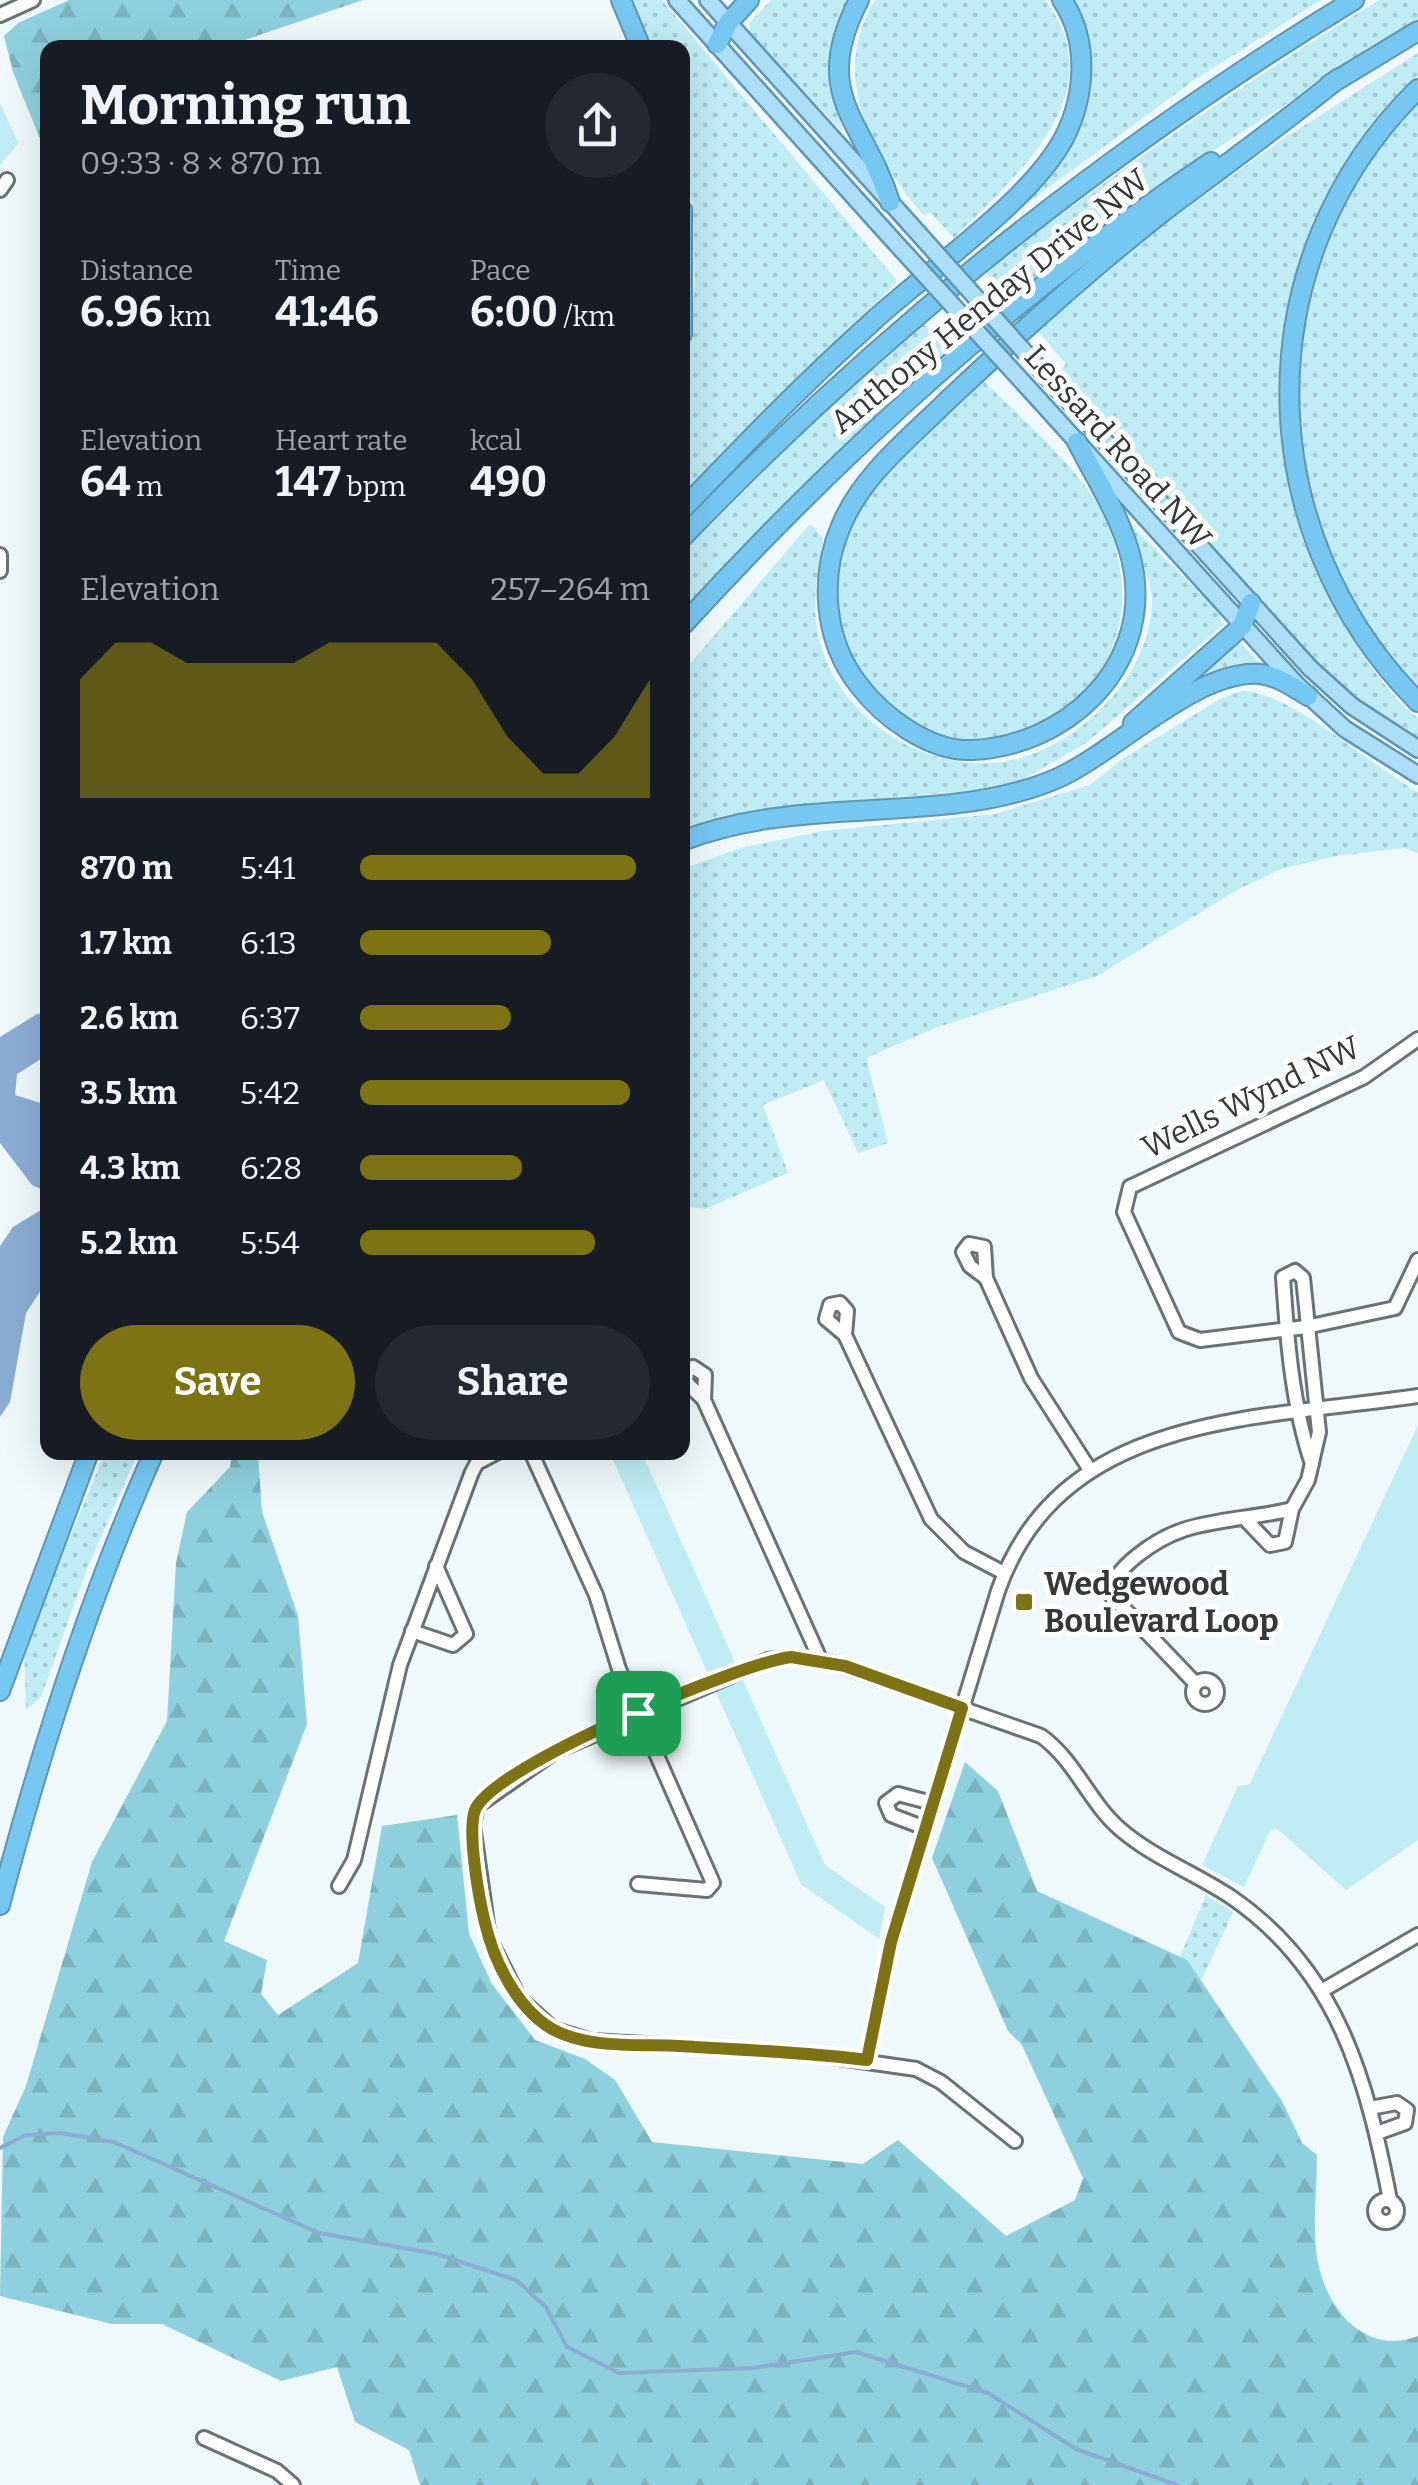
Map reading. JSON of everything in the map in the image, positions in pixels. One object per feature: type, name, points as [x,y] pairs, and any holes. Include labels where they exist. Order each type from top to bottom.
[{"type":"highway","points":[[621,0],[638,40]]},
{"type":"highway","points":[[718,44],[728,22],[749,0]]},
{"type":"highway","points":[[859,0],[843,36],[840,91],[847,116],[882,176],[890,202]]},
{"type":"highway","points":[[690,502],[814,376],[1008,202],[1064,139],[1077,106],[1082,69],[1074,19],[1062,0]]},
{"type":"highway","name":"Anthony Henday Drive NW","points":[[690,530],[806,414],[985,257],[1200,98],[1354,0]]},
{"type":"highway","name":"Anthony Henday Drive NW","points":[[690,618],[848,455],[1023,303],[1168,192],[1339,78],[1418,31]]},
{"type":"highway","points":[[1077,442],[1117,519],[1134,571],[1134,619],[1117,665],[1084,708],[1040,736],[1015,745],[967,751],[923,738],[874,704],[840,657],[828,607],[828,581],[840,526],[856,498],[928,420],[1068,291],[1138,231],[1339,78]]},
{"type":"highway","points":[[1418,89],[1384,126],[1336,200],[1302,292],[1288,384],[1296,483],[1315,547],[1358,631],[1418,702]]},
{"type":"highway","points":[[1099,752],[1242,626],[1251,602]]},
{"type":"highway","points":[[690,839],[796,813],[992,797],[1058,778],[1226,677],[1270,676],[1308,696]]},
{"type":"highway","points":[[0,1691],[86,1460]]},
{"type":"highway","points":[[0,1906],[89,1615],[151,1460]]},
{"type":"main road","name":"Lessard Road NW","points":[[677,0],[1308,696],[1345,730],[1418,775]]},
{"type":"main road","name":"Lessard Road NW","points":[[708,0],[1251,602],[1340,696],[1418,750]]},
{"type":"street","points":[[0,15],[34,0]]},
{"type":"street","points":[[0,555],[0,571]]},
{"type":"street","name":"Wells Wynd NW","points":[[1418,1040],[1364,1078],[1130,1186],[1124,1212],[1179,1332],[1200,1340],[1306,1327],[1395,1308],[1418,1260]]},
{"type":"street","points":[[1247,1521],[1276,1547],[1287,1537],[1292,1509],[1312,1464],[1319,1432],[1303,1278],[1296,1271],[1283,1277],[1286,1328],[1299,1414],[1312,1464]]},
{"type":"street","points":[[986,1278],[1031,1378],[1090,1470]]},
{"type":"street","points":[[844,1335],[931,1519],[964,1552],[1004,1573]]},
{"type":"street","points":[[867,2060],[891,1942],[1004,1573],[1020,1540],[1052,1501],[1090,1470],[1128,1448],[1176,1430],[1418,1396]]},
{"type":"street","points":[[704,1400],[820,1660]]},
{"type":"street","points":[[339,1886],[354,1860],[412,1632],[474,1466],[484,1460]]},
{"type":"street","points":[[535,1460],[596,1595],[615,1660],[713,1884],[707,1890],[638,1884]]},
{"type":"street","points":[[1196,1684],[1110,1596],[1110,1586],[1148,1550],[1184,1529],[1247,1521],[1292,1509]]},
{"type":"street","points":[[412,1632],[453,1645],[466,1634],[436,1566]]},
{"type":"street","points":[[1016,2141],[934,2077],[867,2060],[592,2042],[552,2029],[519,1998],[489,1938],[473,1825],[477,1806],[544,1758],[638,1713],[758,1662],[791,1657],[820,1660],[1041,1736],[1061,1750],[1119,1828],[1233,1899],[1297,1956],[1323,1990],[1356,2060],[1377,2133],[1390,2200]]},
{"type":"street","points":[[925,1828],[891,1816],[886,1803],[898,1794],[932,1803]]},
{"type":"street","points":[[1323,1990],[1418,1934]]},
{"type":"street","points":[[1370,2108],[1397,2103],[1407,2110],[1405,2123],[1377,2133]]},
{"type":"street","points":[[204,2438],[277,2472],[293,2485]]},
{"type":"shaded area","points":[[630,0],[662,0],[897,281],[690,495],[690,327],[695,285],[690,195],[690,40],[646,40]]},
{"type":"shaded area","points":[[771,0],[851,0],[831,60],[842,131],[750,35],[749,23]]},
{"type":"shaded area","points":[[875,0],[1045,0],[1064,35],[1069,68],[1064,100],[1049,131],[1029,160],[954,238],[930,212],[924,216],[905,192],[873,141],[862,114],[856,58],[861,29]]},
{"type":"shaded area","points":[[1072,0],[1321,0],[1197,78],[1029,202],[1026,197],[1075,127],[1090,83],[1084,31]]},
{"type":"shaded area","points":[[1379,0],[1418,0],[1418,20],[1153,189],[1011,300],[985,272],[1179,131]]},
{"type":"shaded area","points":[[1418,53],[1418,75],[1367,134],[1327,200],[1299,270],[1283,344],[1280,420],[1290,495],[1314,567],[1365,658],[1390,691],[1418,718],[1418,742],[1358,701],[1327,674],[1157,487],[1062,369],[1066,364],[1038,331],[1163,225],[1286,137]]},
{"type":"shaded area","points":[[0,103],[18,143],[0,165]]},
{"type":"shaded area","points":[[1418,103],[1418,690],[1367,624],[1327,552],[1309,499],[1300,447],[1298,394],[1302,340],[1331,236],[1354,187],[1383,142]]},
{"type":"shaded area","points":[[923,323],[949,352],[829,460],[690,603],[690,545],[857,379]]},
{"type":"shaded area","points":[[979,376],[1066,463],[1096,501],[1105,518],[1122,591],[1110,652],[1077,698],[1030,728],[976,739],[921,729],[875,694],[842,634],[833,577],[840,545],[867,497],[902,454]]},
{"type":"shaded area","points":[[810,524],[823,538],[815,594],[817,629],[825,659],[840,686],[860,711],[884,731],[941,758],[1003,762],[1031,755],[1083,726],[1105,705],[1139,656],[1149,628],[1151,591],[1128,528],[1131,525],[1219,612],[1223,625],[1086,743],[1022,780],[972,791],[825,803],[690,831],[690,664]]},
{"type":"shaded area","points":[[1236,639],[1262,665],[1228,666],[1199,679]]},
{"type":"shaded area","points":[[1241,691],[1283,703],[1418,792],[1418,853],[1404,848],[1336,856],[1281,869],[1237,890],[1097,976],[935,1028],[866,1058],[888,1143],[858,1153],[824,1080],[763,1105],[788,1173],[705,1209],[690,1207],[690,866],[740,848],[823,831],[995,814],[1090,785],[1124,758],[1220,699]]},
{"type":"shaded area","points":[[40,1014],[40,1060],[17,1074],[15,1095],[40,1103],[40,1189],[32,1185],[0,1143],[0,1037]]},
{"type":"shaded area","points":[[40,1211],[40,1292],[26,1313],[10,1402],[0,1417],[0,1246],[13,1227]]},
{"type":"shaded area","points":[[1418,1425],[1418,1840],[1346,1890],[1276,1828],[1270,1831],[1244,1887],[1202,1865],[1238,1786],[1250,1784]]},
{"type":"shaded area","points":[[102,1460],[135,1460],[86,1571],[41,1697],[26,1710],[24,1648]]},
{"type":"shaded area","points":[[613,1460],[645,1460],[825,1865],[885,1907],[879,1939],[801,1884]]},
{"type":"shaded area","points":[[1206,1895],[1233,1912],[1201,1981],[1180,1957]]},
{"type":"green space","points":[[69,0],[363,0],[245,40],[40,40],[40,139],[13,72],[4,36],[18,23]]},
{"type":"green space","points":[[231,1460],[258,1460],[262,1512],[298,1616],[307,1724],[224,1941],[267,1960],[261,1994],[278,2015],[358,1963],[382,1826],[457,1815],[469,1934],[492,1984],[535,2040],[585,2059],[615,2080],[652,2142],[863,2164],[898,2140],[1006,2236],[1075,2200],[1083,2178],[1022,2045],[1008,2031],[932,1858],[965,1762],[998,1791],[1037,1891],[1187,1960],[1282,2101],[1302,2143],[1317,2155],[1316,2250],[1319,2270],[1335,2306],[1362,2332],[1379,2339],[1397,2341],[1418,2336],[1418,2485],[420,2485],[409,2450],[355,2422],[337,2367],[281,2381],[162,2324],[112,2324],[0,2296],[3,2137],[26,2086],[92,1862],[167,1721],[176,1563],[187,1512],[230,1467]]},
{"type":"waterway","points":[[0,2148],[26,2135],[61,2133],[114,2142],[319,2233],[437,2254],[516,2280],[546,2307],[567,2347],[619,2373],[753,2368],[856,2352],[988,2393],[1076,2449],[1177,2485]]},
{"type":"place","name":"Wedgewood Boulevard Loop","points":[[1024,1602]]},
{"type":"route","points":[[791,1657],[845,1666],[962,1708],[891,1942],[867,2060],[582,2040],[543,2022],[519,1998],[485,1924],[473,1825],[477,1806],[491,1792],[544,1758],[638,1713],[749,1664],[791,1657]]}]
